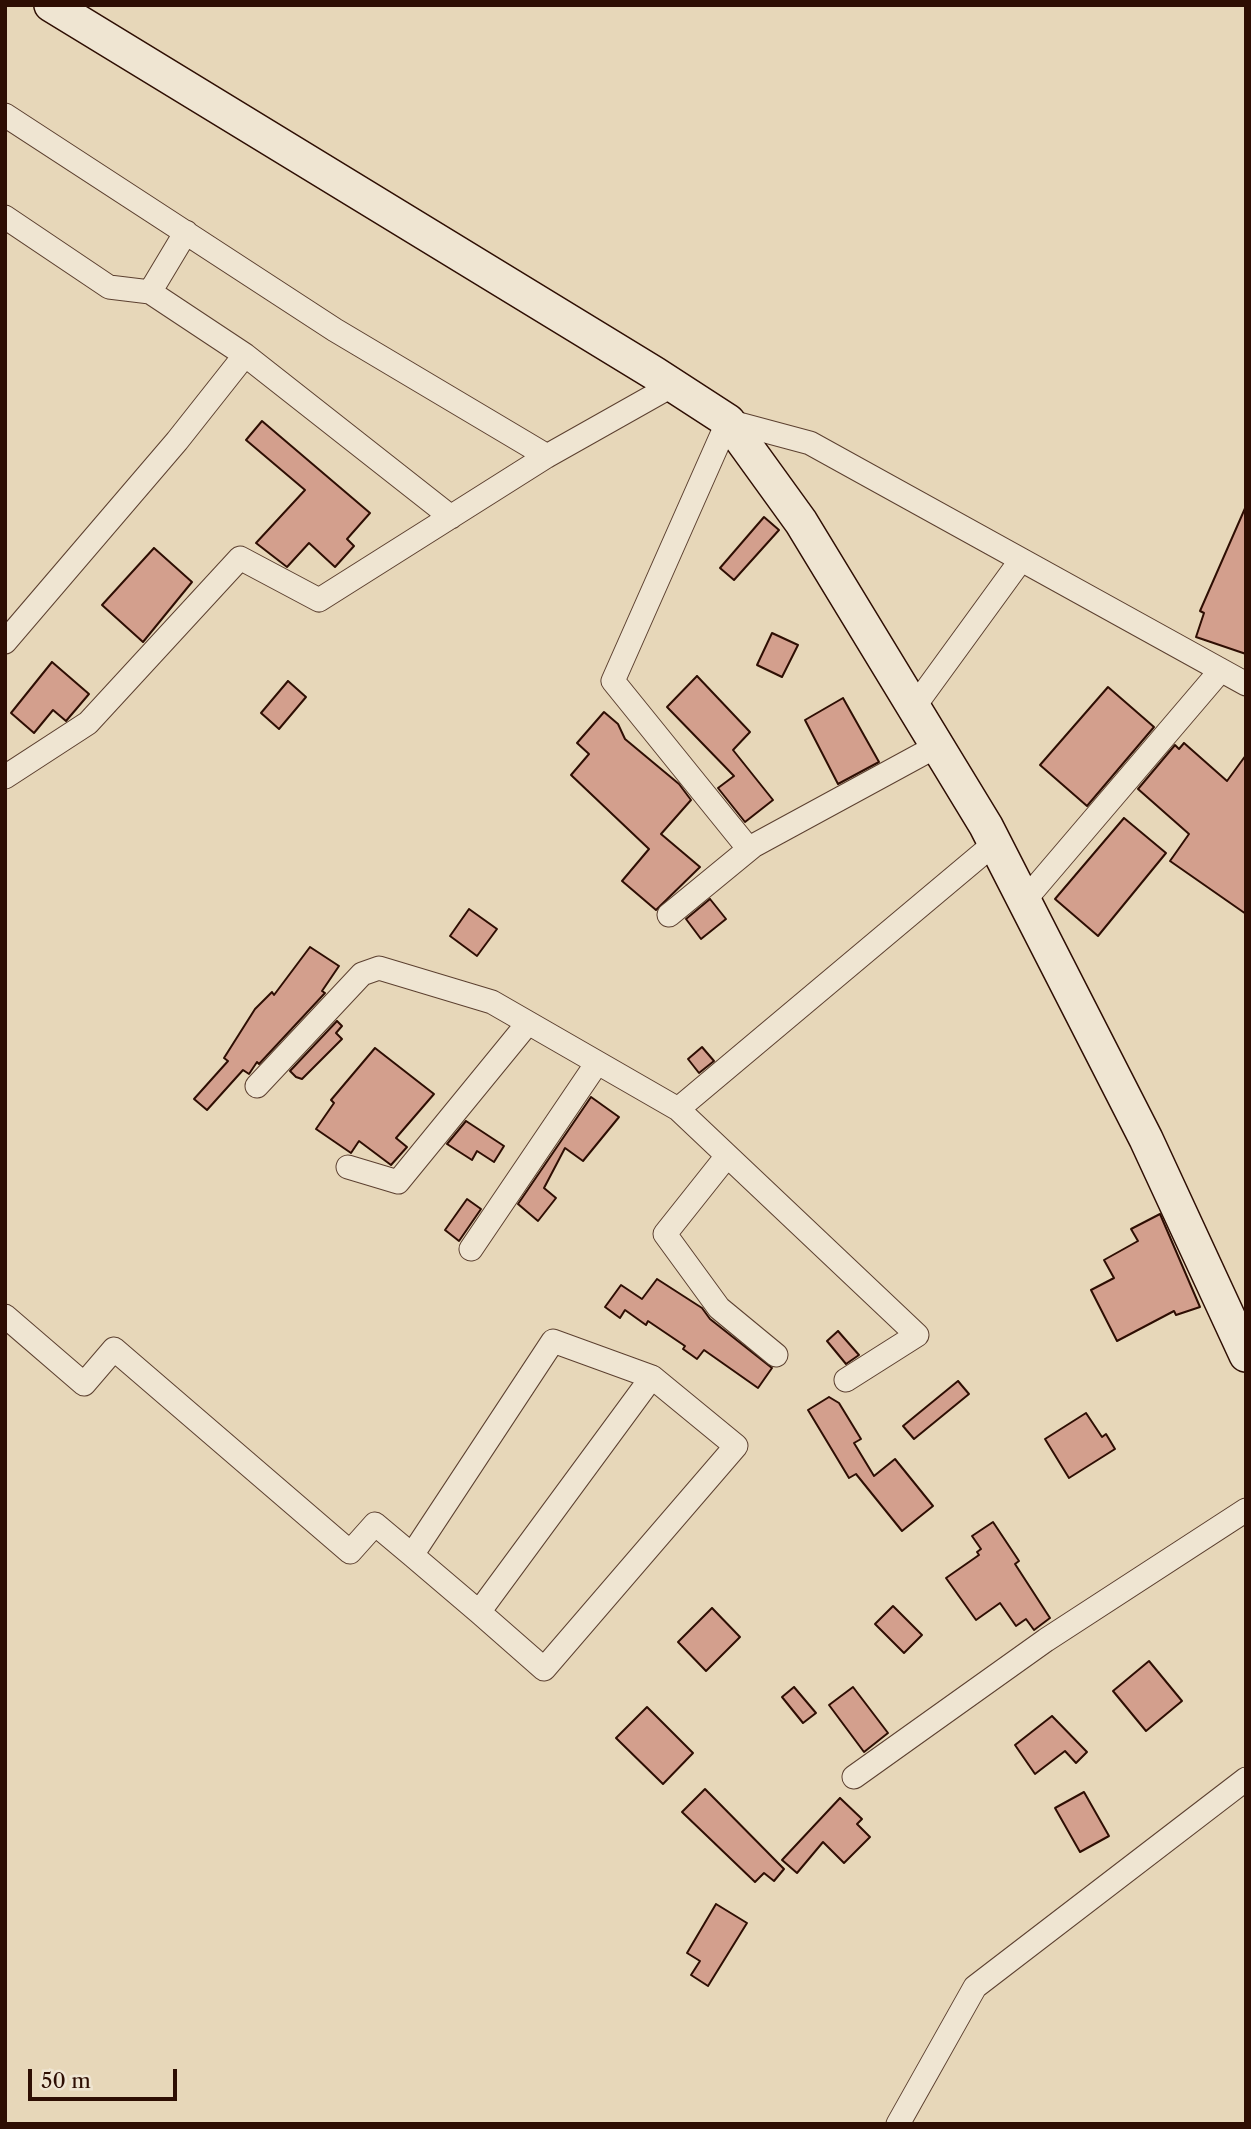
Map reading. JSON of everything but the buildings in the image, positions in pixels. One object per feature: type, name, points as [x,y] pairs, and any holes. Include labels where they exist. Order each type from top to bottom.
[{"type":"street","points":[[51,5],[728,421],[810,443],[1246,684]]},
{"type":"street","points":[[5,115],[335,330],[547,456]]},
{"type":"street","points":[[5,217],[109,287],[150,292],[245,355],[451,517]]},
{"type":"street","points":[[150,292],[186,232]]},
{"type":"street","points":[[5,642],[177,441],[245,355]]},
{"type":"street","points":[[5,777],[88,723],[240,558],[319,600],[547,456],[673,385]]},
{"type":"street","points":[[728,421],[801,522],[995,843],[1146,1139],[1246,1355]]},
{"type":"street","points":[[728,421],[613,681],[744,843]]},
{"type":"street","points":[[914,707],[1021,560]]},
{"type":"street","points":[[1024,901],[1221,670]]},
{"type":"street","points":[[669,915],[753,846],[937,746]]},
{"type":"street","points":[[678,1110],[995,843]]},
{"type":"street","points":[[257,1086],[362,974],[379,968],[492,1002],[678,1110],[917,1335],[846,1380]]},
{"type":"street","points":[[348,1167],[398,1182],[528,1023]]},
{"type":"street","points":[[471,1249],[597,1063]]},
{"type":"street","points":[[727,1156],[665,1234],[719,1308],[776,1354]]},
{"type":"street","points":[[5,1316],[84,1384],[114,1349],[351,1552],[375,1524],[544,1669],[736,1446],[652,1377],[552,1341],[412,1555]]},
{"type":"street","points":[[478,1612],[652,1377]]},
{"type":"street","points":[[854,1777],[1046,1640],[1246,1510]]},
{"type":"street","points":[[898,2124],[975,1987],[1246,1779]]}]
